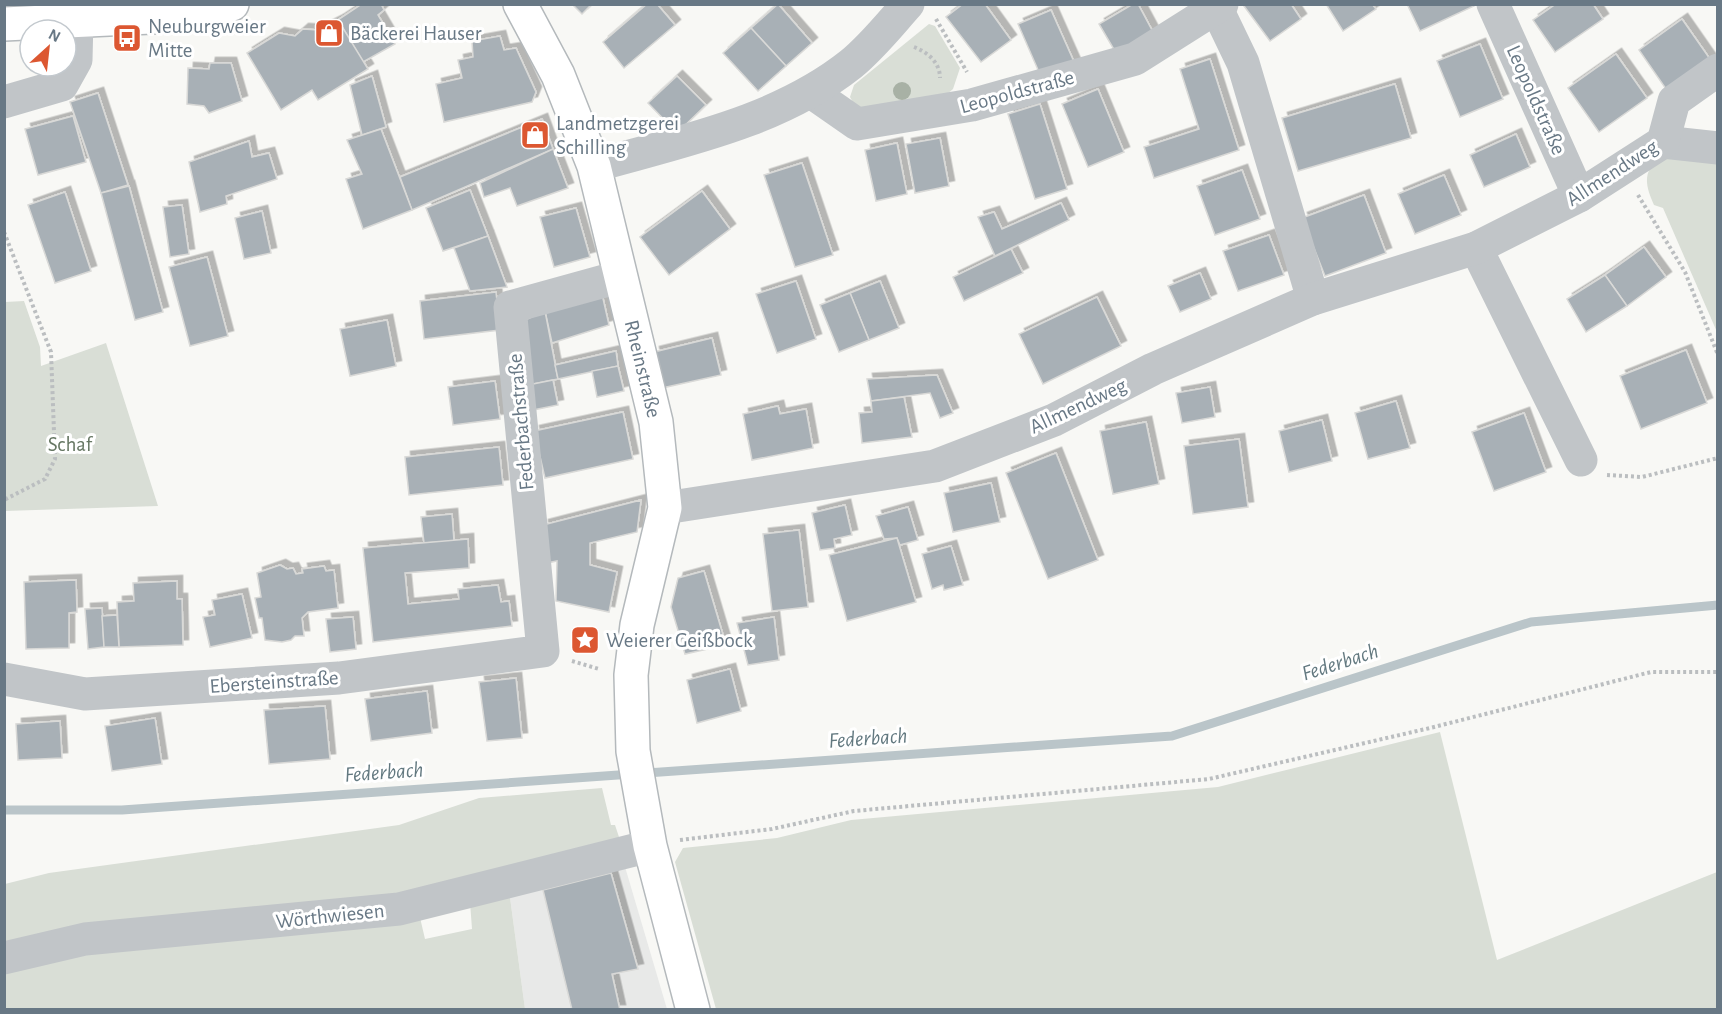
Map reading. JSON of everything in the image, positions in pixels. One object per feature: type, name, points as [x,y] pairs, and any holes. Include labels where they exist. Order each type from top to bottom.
[{"type":"main road","points":[[78,19],[172,16],[232,4]]},
{"type":"main road","name":"Rheinstraße","points":[[520,4],[558,75],[594,166],[656,422],[665,508],[636,635],[631,675],[633,751],[650,846],[693,1010]]},
{"type":"street","name":"Leopoldstraße","points":[[1493,4],[1579,196]]},
{"type":"street","name":"Leopoldstraße","points":[[811,92],[857,124],[959,108],[1135,59],[1219,7],[1243,63],[1314,299]]},
{"type":"street","points":[[594,166],[722,130],[811,92],[853,63],[880,34],[919,8]]},
{"type":"street","name":"Allmendweg","points":[[665,508],[934,466],[1054,420],[1153,369],[1314,299],[1476,249],[1579,196],[1663,142],[1674,101],[1718,70]]},
{"type":"street","points":[[4,102],[62,85],[66,78]]},
{"type":"street","points":[[1663,142],[1718,148]]},
{"type":"street","points":[[1476,249],[1581,460]]},
{"type":"street","name":"Federbachstraße","points":[[543,651],[510,307],[620,277]]},
{"type":"street","name":"Ebersteinstraße","points":[[4,679],[85,694],[339,678],[543,651]]},
{"type":"street","name":"Wörthwiesen","points":[[4,958],[85,939],[399,909],[650,846]]},
{"type":"path","points":[[880,34],[901,45],[921,50],[930,56],[940,73],[938,87],[959,108],[970,80],[963,61],[919,8]]},
{"type":"path","points":[[1647,208],[1685,272],[1718,355]]},
{"type":"path","points":[[4,232],[51,352],[55,459],[45,479],[4,500]]},
{"type":"path","points":[[1581,460],[1607,475],[1642,477],[1718,458]]},
{"type":"path","points":[[650,846],[772,829],[854,811],[1209,779],[1430,728],[1651,672],[1718,672]]},
{"type":"shaded area","points":[[623,860],[667,1009],[525,1009],[509,890]]},
{"type":"green space","points":[[929,24],[935,26],[960,68],[953,89],[946,95],[880,114],[855,106],[850,97],[854,85]]},
{"type":"green space","points":[[1661,157],[1717,159],[1717,332],[1663,208],[1654,205],[1647,185],[1648,173]]},
{"type":"green space","name":"Schaf","points":[[24,301],[40,347],[41,366],[106,343],[158,506],[5,511],[5,302]]},
{"type":"green space","points":[[1440,732],[1497,960],[1717,872],[1717,1009],[716,1009],[675,862],[683,848],[777,838],[851,820],[1218,787]]},
{"type":"green space","points":[[602,788],[611,825],[615,825],[620,840],[415,896],[425,939],[472,929],[470,902],[509,890],[525,1009],[5,1010],[5,884],[49,873],[399,825],[479,798]]},
{"type":"building","points":[[362,4],[381,4],[384,10],[378,15],[395,44],[363,62],[338,20]]},
{"type":"building","points":[[572,4],[592,4],[582,14]]},
{"type":"building","points":[[647,4],[657,4],[675,25],[624,68],[603,42]]},
{"type":"building","points":[[778,4],[812,43],[786,66],[751,28]]},
{"type":"building","points":[[963,4],[985,4],[1011,40],[981,62],[946,17]]},
{"type":"building","points":[[1133,4],[1138,4],[1153,32],[1116,53],[1099,24]]},
{"type":"building","points":[[1246,4],[1291,4],[1301,19],[1270,41],[1244,6]]},
{"type":"building","points":[[1326,4],[1372,4],[1376,9],[1343,31]]},
{"type":"building","points":[[1407,4],[1473,4],[1474,6],[1420,31]]},
{"type":"building","points":[[1556,4],[1593,4],[1603,19],[1555,52],[1533,20]]},
{"type":"building","points":[[1051,10],[1075,64],[1042,79],[1018,24]]},
{"type":"building","points":[[1682,19],[1710,59],[1666,89],[1639,50]]},
{"type":"building","points":[[338,20],[368,69],[318,100],[312,90],[281,110],[247,53],[279,33],[295,36],[303,29],[318,30]]},
{"type":"building","points":[[751,28],[786,66],[758,91],[723,53]]},
{"type":"building","points":[[500,36],[504,50],[516,48],[536,92],[532,102],[444,122],[436,84],[462,78],[458,60],[473,57],[472,41]]},
{"type":"building","points":[[1480,44],[1503,99],[1460,117],[1437,61]]},
{"type":"building","points":[[1616,54],[1647,98],[1599,132],[1568,88]]},
{"type":"building","points":[[1210,59],[1239,150],[1154,178],[1144,147],[1199,129],[1180,69]]},
{"type":"building","points":[[210,63],[231,63],[242,101],[209,113],[204,106],[187,104],[188,68],[209,69]]},
{"type":"building","points":[[372,76],[386,127],[362,135],[350,85]]},
{"type":"building","points":[[677,76],[706,105],[677,133],[648,103]]},
{"type":"building","points":[[1395,84],[1411,138],[1298,171],[1282,118]]},
{"type":"building","points":[[1098,89],[1124,152],[1088,167],[1062,104]]},
{"type":"building","points":[[98,93],[128,185],[101,193],[70,102]]},
{"type":"building","points":[[1040,104],[1067,189],[1035,199],[1008,114]]},
{"type":"building","points":[[73,116],[86,162],[38,175],[25,129]]},
{"type":"building","points":[[542,119],[553,149],[412,210],[400,177]]},
{"type":"building","points":[[381,129],[412,210],[363,229],[346,179],[362,174],[347,140]]},
{"type":"building","points":[[1516,134],[1530,167],[1484,187],[1470,155]]},
{"type":"building","points":[[940,138],[949,186],[915,193],[906,144]]},
{"type":"building","points":[[249,141],[252,157],[269,153],[277,179],[226,196],[227,204],[200,212],[189,162]]},
{"type":"building","points":[[897,143],[907,194],[876,201],[865,150]]},
{"type":"building","points":[[553,149],[568,188],[517,206],[510,188],[484,197],[480,183]]},
{"type":"building","points":[[802,163],[833,255],[795,267],[764,175]]},
{"type":"building","points":[[1242,170],[1260,219],[1215,235],[1197,186]]},
{"type":"building","points":[[1444,175],[1461,215],[1415,234],[1398,194]]},
{"type":"building","points":[[129,186],[163,312],[135,320],[101,193]]},
{"type":"building","points":[[470,190],[488,236],[443,251],[426,208]]},
{"type":"building","points":[[702,191],[730,229],[669,275],[640,237]]},
{"type":"building","points":[[65,192],[91,271],[55,283],[28,205]]},
{"type":"building","points":[[1364,195],[1386,253],[1325,276],[1302,218]]},
{"type":"building","points":[[1061,203],[1069,220],[995,256],[978,217],[994,212],[1002,229]]},
{"type":"building","points":[[182,205],[189,254],[170,257],[163,207]]},
{"type":"building","points":[[576,208],[590,257],[554,267],[540,217]]},
{"type":"building","points":[[262,211],[271,253],[244,259],[235,218]]},
{"type":"building","points":[[1269,235],[1284,275],[1238,291],[1223,251]]},
{"type":"building","points":[[488,236],[507,287],[470,291],[454,248]]},
{"type":"building","points":[[1644,247],[1666,277],[1627,306],[1605,275]]},
{"type":"building","points":[[1011,249],[1023,273],[964,301],[953,277]]},
{"type":"building","points":[[207,257],[228,336],[190,346],[169,267]]},
{"type":"building","points":[[1200,273],[1211,299],[1180,312],[1168,286]]},
{"type":"building","points":[[1605,275],[1627,306],[1586,332],[1567,299]]},
{"type":"building","points":[[796,281],[816,339],[777,353],[756,294]]},
{"type":"building","points":[[880,281],[899,328],[869,340],[850,293]]},
{"type":"building","points":[[496,292],[500,330],[424,339],[420,301]]},
{"type":"building","points":[[850,293],[869,340],[839,352],[820,305]]},
{"type":"building","points":[[602,294],[609,325],[552,343],[545,311]]},
{"type":"building","points":[[1097,297],[1121,346],[1043,384],[1019,334]]},
{"type":"building","points":[[545,311],[558,379],[528,385],[525,320]]},
{"type":"building","points":[[387,320],[396,366],[350,376],[340,329]]},
{"type":"building","points":[[712,338],[721,375],[662,388],[654,352]]},
{"type":"building","points":[[1686,350],[1707,403],[1641,429],[1620,376]]},
{"type":"building","points":[[616,351],[618,366],[558,379],[555,365]]},
{"type":"building","points":[[618,366],[624,391],[597,397],[592,371]]},
{"type":"building","points":[[937,375],[953,413],[940,418],[930,393],[871,401],[867,379]]},
{"type":"building","points":[[553,380],[558,405],[533,410],[528,385]]},
{"type":"building","points":[[495,381],[500,419],[453,425],[448,387]]},
{"type":"building","points":[[1210,387],[1215,417],[1182,423],[1176,393]]},
{"type":"building","points":[[904,397],[912,437],[862,443],[859,413],[872,412],[871,401]]},
{"type":"building","points":[[1396,401],[1410,448],[1368,459],[1355,413]]},
{"type":"building","points":[[778,406],[780,414],[806,409],[813,448],[752,460],[743,414]]},
{"type":"building","points":[[623,412],[633,459],[545,478],[534,431]]},
{"type":"building","points":[[1524,413],[1546,472],[1494,491],[1472,432]]},
{"type":"building","points":[[1322,420],[1332,461],[1289,472],[1279,431]]},
{"type":"building","points":[[1146,422],[1159,484],[1113,494],[1100,431]]},
{"type":"building","points":[[1239,439],[1248,507],[1193,514],[1184,446]]},
{"type":"building","points":[[499,447],[503,485],[409,495],[405,457]]},
{"type":"building","points":[[1056,453],[1098,560],[1048,579],[1006,473]]},
{"type":"building","points":[[991,483],[1000,522],[953,532],[944,493]]},
{"type":"building","points":[[641,500],[637,532],[590,543],[590,565],[617,572],[609,612],[556,601],[557,561],[547,563],[543,525]]},
{"type":"building","points":[[845,505],[852,535],[834,539],[835,548],[820,550],[812,513]]},
{"type":"building","points":[[908,507],[918,540],[900,545],[897,538],[884,539],[876,516]]},
{"type":"building","points":[[452,514],[454,541],[424,543],[421,517]]},
{"type":"building","points":[[799,530],[808,607],[772,611],[763,534]]},
{"type":"building","points":[[897,538],[916,602],[847,621],[829,555]]},
{"type":"building","points":[[468,539],[469,568],[405,573],[408,604],[459,599],[458,589],[498,585],[501,602],[509,601],[512,626],[373,642],[363,548]]},
{"type":"building","points":[[951,546],[963,585],[944,590],[943,585],[932,589],[922,554]]},
{"type":"building","points":[[280,565],[287,569],[293,568],[296,574],[303,573],[302,569],[324,566],[326,571],[334,570],[338,608],[308,612],[302,618],[304,636],[295,636],[291,640],[282,642],[265,640],[262,618],[259,618],[255,598],[261,597],[257,573]]},
{"type":"building","points":[[704,571],[726,645],[685,654],[671,607],[678,578]]},
{"type":"building","points":[[76,580],[77,612],[69,613],[69,648],[26,649],[24,582]]},
{"type":"building","points":[[177,581],[177,599],[182,599],[183,645],[119,647],[117,602],[134,601],[133,583]]},
{"type":"building","points":[[242,594],[252,638],[210,647],[203,617],[215,615],[212,600]]},
{"type":"building","points":[[102,608],[104,647],[88,649],[85,609]]},
{"type":"building","points":[[117,615],[119,647],[104,647],[102,616]]},
{"type":"building","points":[[353,617],[356,649],[330,652],[326,619]]},
{"type":"building","points":[[774,617],[779,660],[748,665],[737,623]]},
{"type":"building","points":[[730,669],[741,711],[697,723],[687,680]]},
{"type":"building","points":[[516,678],[522,738],[487,741],[479,682]]},
{"type":"building","points":[[427,691],[432,733],[371,741],[365,699]]},
{"type":"building","points":[[325,706],[330,759],[269,764],[264,710]]},
{"type":"building","points":[[155,718],[162,764],[112,771],[105,726]]},
{"type":"building","points":[[60,721],[62,758],[18,760],[16,724]]},
{"type":"building","points":[[611,873],[638,969],[612,974],[620,1010],[572,1010],[543,890]]},
{"type":"waterway","name":"Federbach","points":[[4,810],[122,810],[1172,736],[1531,622],[1718,605]]},
{"type":"place","name":"Bäckerei Hauser","points":[[329,33]]},
{"type":"place","name":"Neuburgweier Mitte","points":[[127,38]]},
{"type":"place","name":"Landmetzgerei Schilling","points":[[535,135]]},
{"type":"place","name":"Weierer Geißbock","points":[[585,640]]}]
